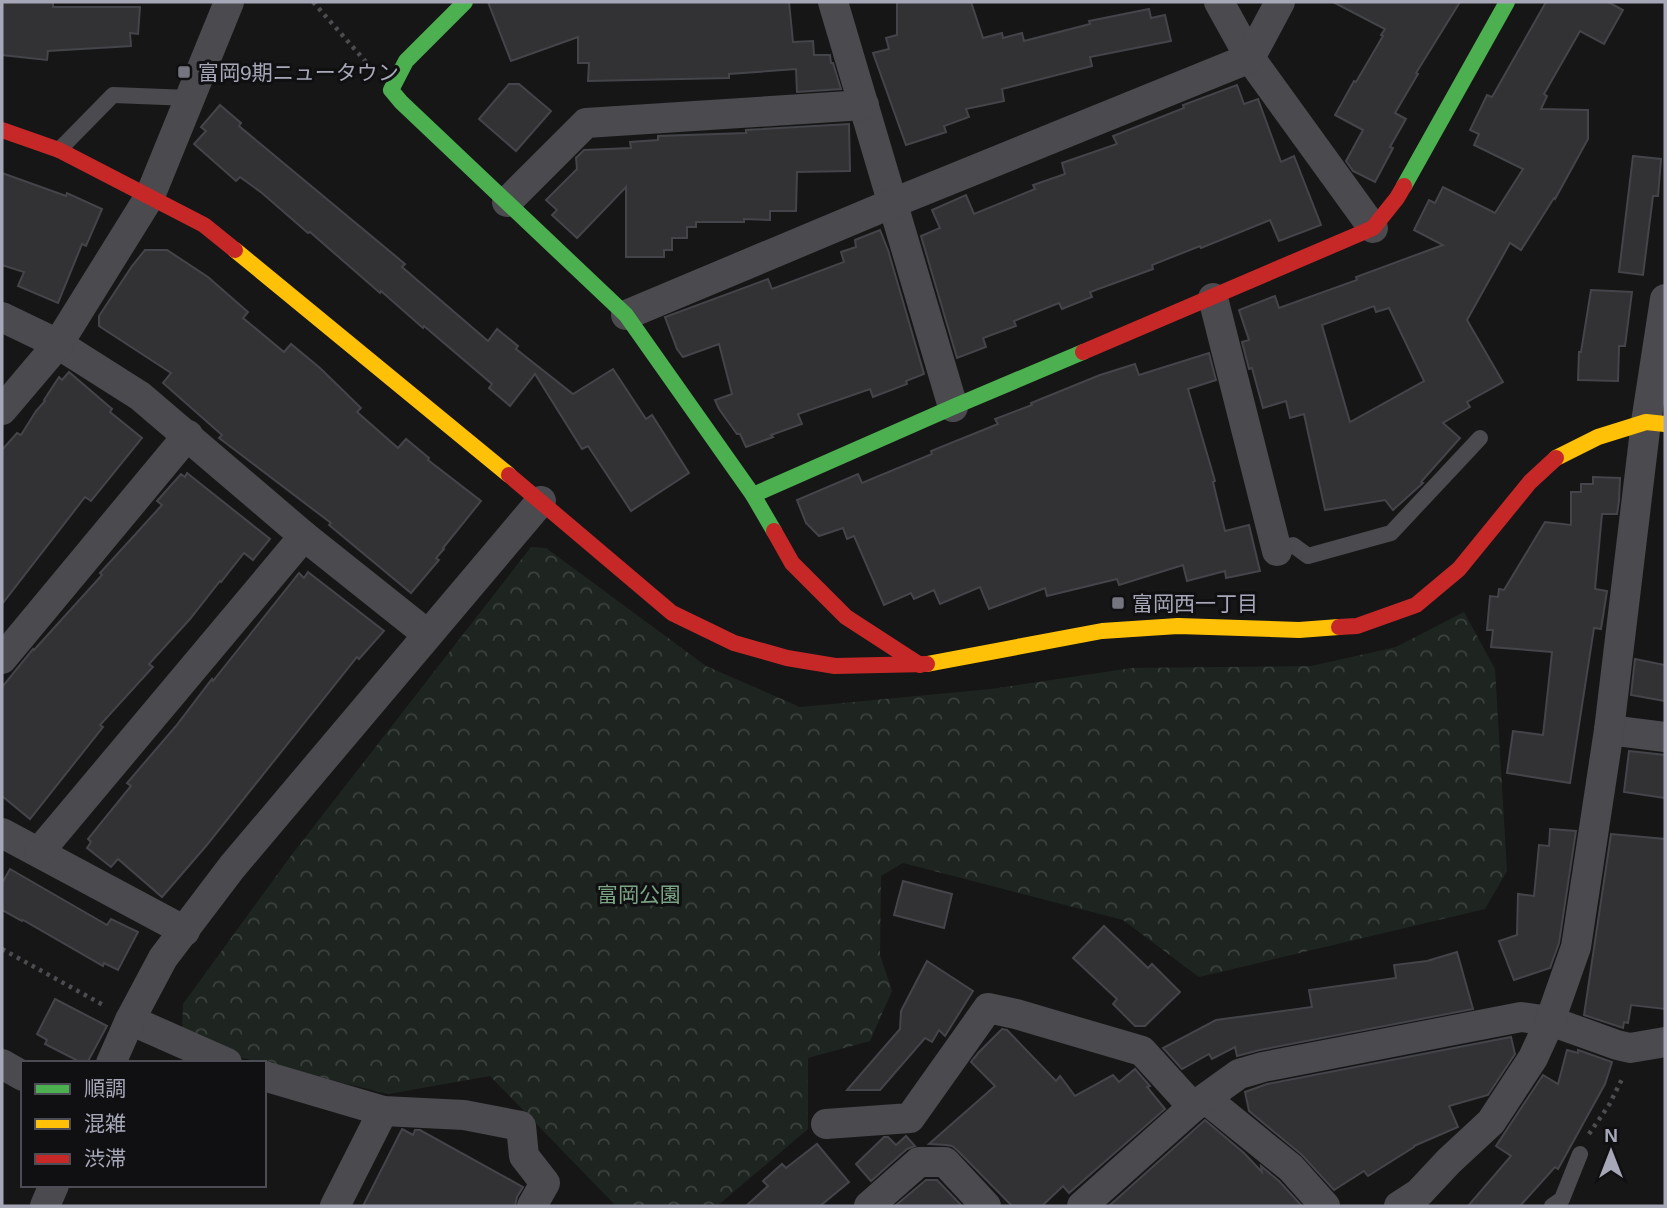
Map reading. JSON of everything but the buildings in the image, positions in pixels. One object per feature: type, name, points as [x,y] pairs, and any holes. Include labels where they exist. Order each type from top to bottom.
[{"type":"street","points":[[2,410],[58,344],[150,196],[229,2]]},
{"type":"street","points":[[465,2],[406,61],[391,90],[626,315],[753,495],[792,562],[846,617],[920,665]]},
{"type":"street","points":[[833,2],[953,407]]},
{"type":"street","points":[[1219,2],[1250,58],[1373,228]]},
{"type":"street","points":[[626,315],[892,203],[1250,58],[1280,2]]},
{"type":"street","points":[[753,495],[1373,228],[1397,198],[1507,2]]},
{"type":"street","points":[[507,202],[586,124],[864,105]]},
{"type":"street","points":[[2,130],[59,150],[204,225],[541,501],[673,613],[734,643],[835,666],[920,665],[1102,631],[1178,626],[1299,630],[1357,626],[1416,605],[1459,569],[1530,482],[1559,456],[1598,438],[1656,423]]},
{"type":"street","points":[[1213,298],[1277,551]]},
{"type":"street","points":[[1399,1206],[1419,1193],[1491,1122],[1533,1058],[1550,1021],[1576,947],[1656,423],[1665,299]]},
{"type":"street","points":[[2,317],[58,344],[140,396],[304,536],[427,634]]},
{"type":"street","points":[[2,659],[188,435]]},
{"type":"street","points":[[112,1061],[163,958],[232,867],[541,501]]},
{"type":"street","points":[[39,852],[304,536]]},
{"type":"street","points":[[1609,730],[1665,737]]},
{"type":"street","points":[[2,833],[186,930]]},
{"type":"street","points":[[826,1124],[909,1118],[988,1007],[1142,1051],[1200,1103],[1292,1168],[1325,1206]]},
{"type":"street","points":[[1082,1206],[1200,1103],[1239,1074],[1263,1067],[1521,1017],[1550,1021],[1617,1045],[1626,1064],[1665,1042]]},
{"type":"street","points":[[130,1020],[222,1061]]},
{"type":"street","points":[[2,1064],[21,1075]]},
{"type":"street","points":[[266,1077],[383,1111],[464,1115],[521,1126],[524,1156],[545,1183],[532,1206]]},
{"type":"street","points":[[335,1206],[383,1111]]},
{"type":"street","points":[[869,1206],[919,1161],[945,1162],[986,1206]]},
{"type":"street","points":[[45,1206],[53,1187]]},
{"type":"lane","points":[[59,150],[113,94],[190,98]]},
{"type":"lane","points":[[1277,551],[1293,545],[1308,556],[1391,533],[1480,438]]},
{"type":"lane","points":[[1552,1206],[1562,1199],[1580,1154]]},
{"type":"path","points":[[313,2],[391,90]]},
{"type":"path","points":[[2,949],[130,1020]]},
{"type":"path","points":[[1587,1138],[1609,1105],[1626,1064]]},
{"type":"green space","name":"富岡公園","points":[[531,547],[546,548],[706,666],[800,707],[991,689],[1132,668],[1311,666],[1396,647],[1464,612],[1495,669],[1507,871],[1485,909],[1199,977],[1123,920],[903,863],[881,876],[880,955],[892,991],[870,1041],[808,1058],[808,1129],[717,1206],[616,1206],[490,1076],[388,1094],[266,1064],[266,1061],[219,1052],[182,1031],[183,1004],[290,857]]},
{"type":"traffic: fast","points":[[465,2],[406,61],[391,90],[626,315],[753,495],[774,531]]},
{"type":"traffic: fast","points":[[1404,186],[1507,2]]},
{"type":"traffic: fast","points":[[753,495],[1083,352]]},
{"type":"traffic: slow","points":[[235,250],[509,475]]},
{"type":"traffic: slow","points":[[1556,458],[1598,437],[1646,422],[1665,424]]},
{"type":"traffic: slow","points":[[927,664],[1102,631],[1178,626],[1299,630],[1339,627]]},
{"type":"traffic: jam","points":[[2,130],[59,150],[204,225],[235,250]]},
{"type":"traffic: jam","points":[[1083,352],[1373,228],[1404,186]]},
{"type":"traffic: jam","points":[[1339,627],[1357,626],[1416,605],[1459,569],[1530,482],[1556,458]]},
{"type":"traffic: jam","points":[[509,475],[672,613],[734,643],[787,658],[835,666],[927,664]]},
{"type":"traffic: jam","points":[[774,531],[792,563],[846,617],[920,665]]},
{"type":"place","name":"富岡9期ニュータウン","points":[[184,72]]},
{"type":"place","name":"富岡西一丁目","points":[[1118,603]]}]
